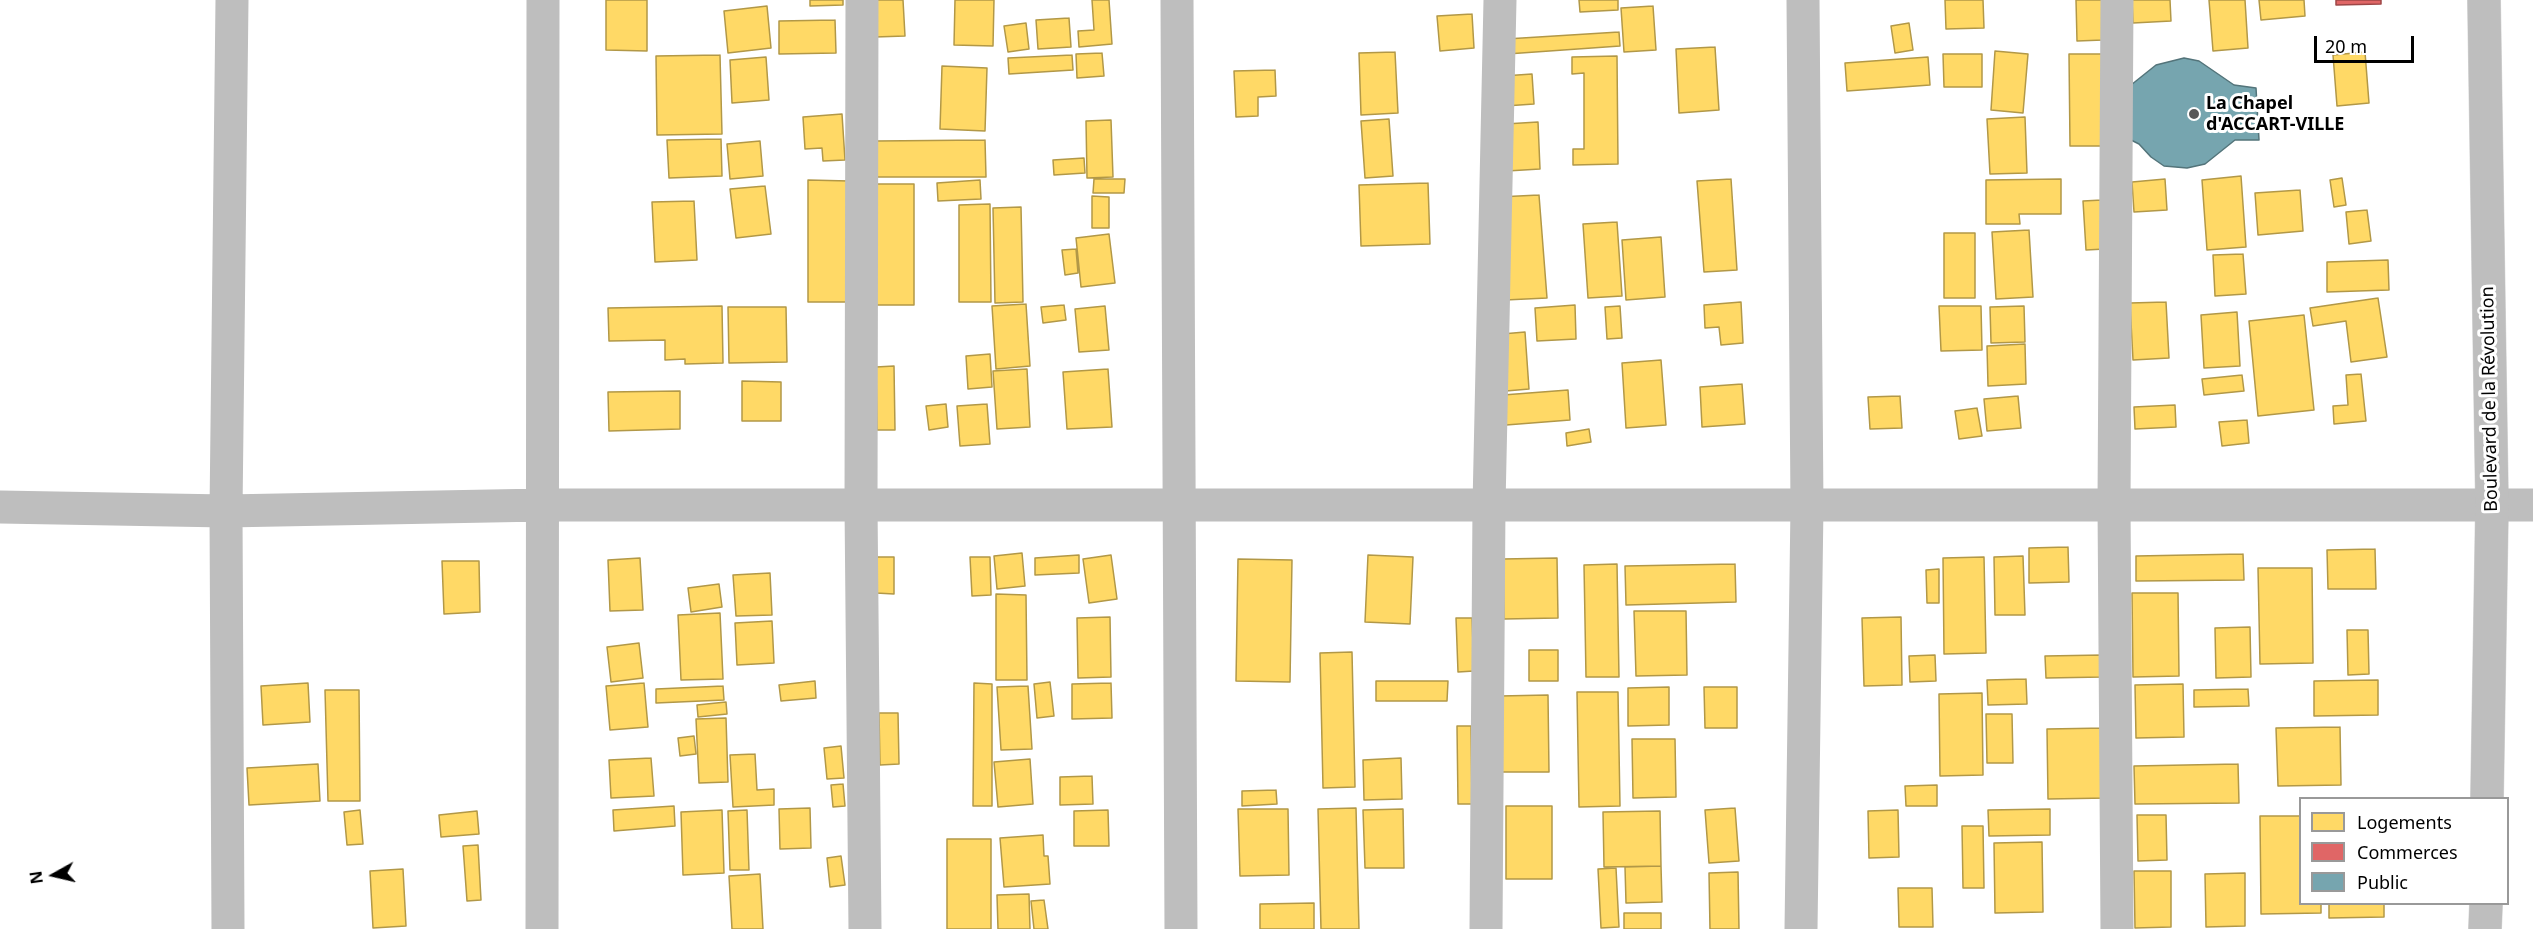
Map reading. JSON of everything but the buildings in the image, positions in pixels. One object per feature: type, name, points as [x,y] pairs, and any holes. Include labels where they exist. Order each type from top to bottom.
[{"type":"street","points":[[228,929],[225,511],[232,0]]},
{"type":"street","points":[[542,929],[543,0]]},
{"type":"street","points":[[862,0],[861,505],[866,929]]},
{"type":"street","points":[[1177,0],[1181,929]]},
{"type":"street","points":[[1486,929],[1489,505],[1500,0]]},
{"type":"street","points":[[1801,929],[1807,506],[1803,0]]},
{"type":"street","points":[[2117,0],[2114,504],[2117,929]]},
{"type":"street","name":"Boulevard de la Révolution","points":[[2484,0],[2492,505],[2487,797]]},
{"type":"street","points":[[0,507],[225,511],[543,505],[2533,505]]},
{"type":"street","points":[[2485,929],[2486,905]]},
{"type":"place","name":"La Chapel d'ACCART-VILLE","points":[[2194,114]]}]
